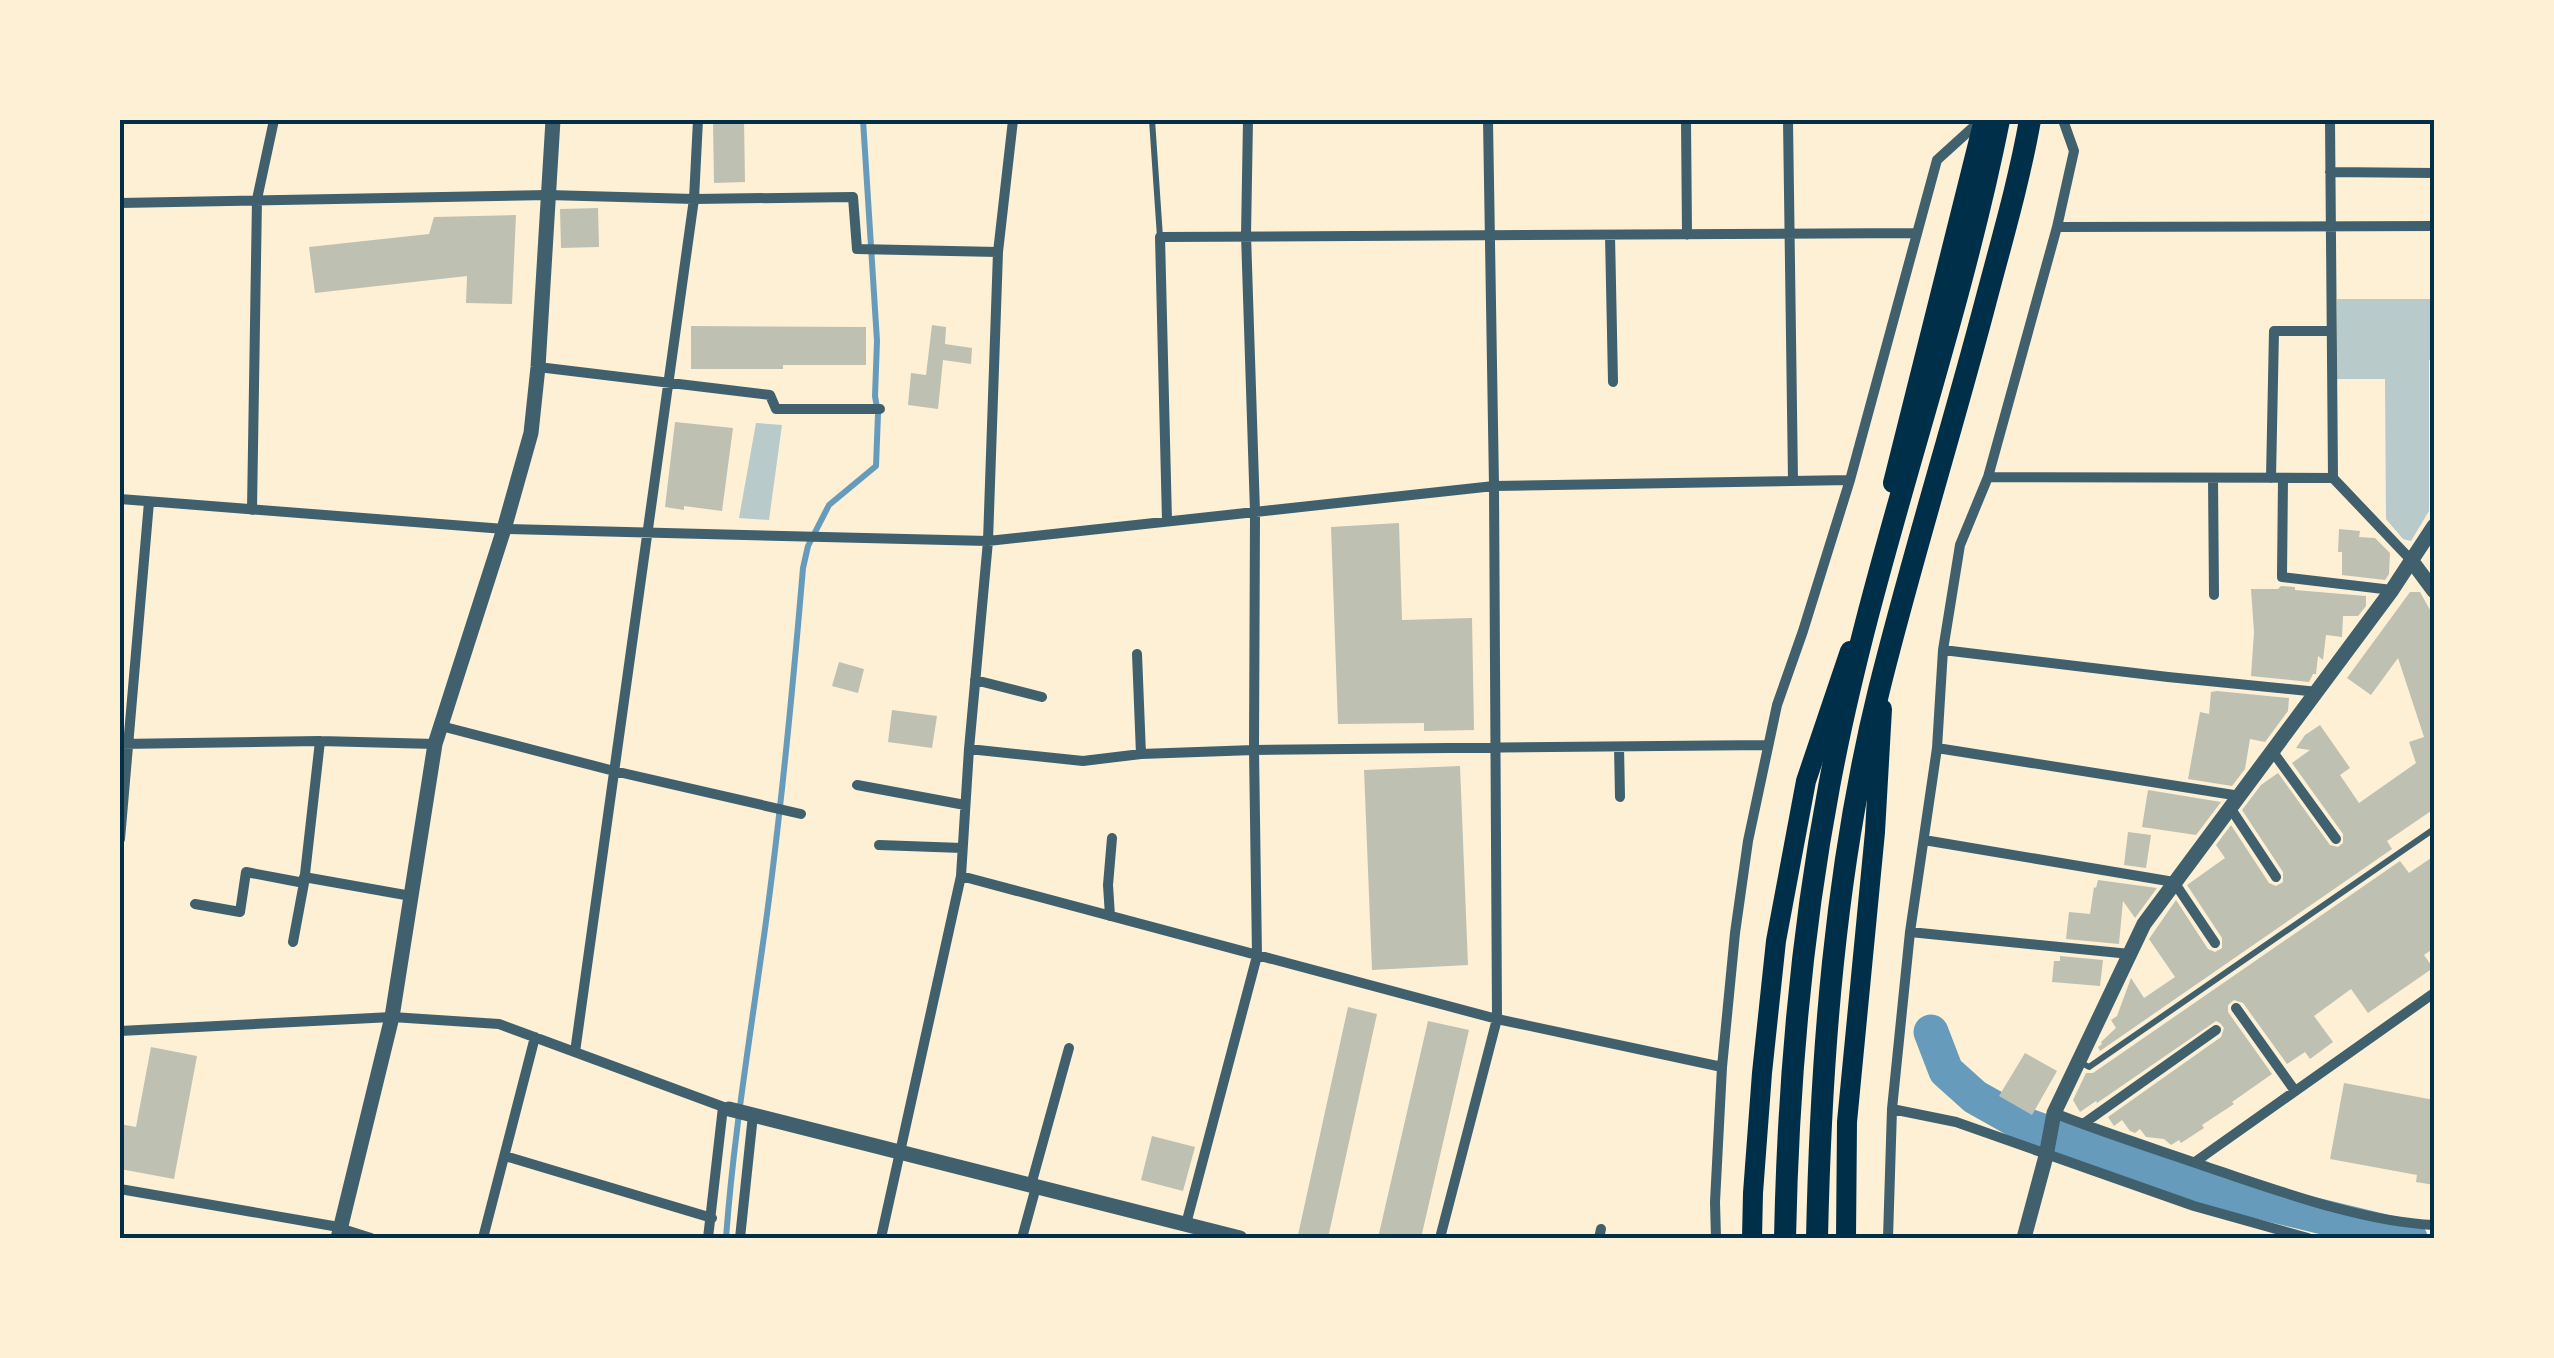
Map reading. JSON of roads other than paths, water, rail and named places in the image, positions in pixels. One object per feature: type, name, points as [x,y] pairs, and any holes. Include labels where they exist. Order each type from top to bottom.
[{"type":"highway","points":[[1799,946],[1830,746],[1851,647],[1982,120]]},
{"type":"highway","points":[[1784,1238],[1797,1016],[1812,886],[1829,786],[1886,545],[1970,244],[1999,120]]},
{"type":"highway","points":[[1827,954],[1862,742],[1884,647],[2027,120]]},
{"type":"highway","points":[[1816,1238],[1832,978],[1858,792],[1879,692],[1999,252],[2027,120]]},
{"type":"highway","points":[[1752,1238],[1762,1072],[1776,941],[1806,781],[1851,647]]},
{"type":"highway","points":[[1846,1238],[1847,1122],[1875,832],[1884,647]]},
{"type":"street","points":[[252,510],[257,199],[274,120]]},
{"type":"street","points":[[340,1233],[392,1018],[435,744],[531,434],[552,120]]},
{"type":"street","points":[[575,1052],[694,200],[698,120]]},
{"type":"street","points":[[881,1238],[960,876],[988,541],[998,252],[1013,120]]},
{"type":"street","points":[[1186,1224],[1258,956],[1255,512],[1246,235],[1248,120]]},
{"type":"street","points":[[1440,1238],[1497,1019],[1488,120]]},
{"type":"street","points":[[1686,120],[1687,235]]},
{"type":"street","points":[[1788,120],[1792,480]]},
{"type":"street","points":[[1716,1238],[1722,1067],[1735,932],[1748,840],[1777,706],[1850,480],[1937,160],[1982,120]]},
{"type":"street","points":[[1888,1238],[1892,1109],[1910,932],[1937,748],[1943,650],[1960,544],[1988,478],[2074,151],[2063,120]]},
{"type":"street","points":[[2330,120],[2333,478],[2411,560],[2434,591]]},
{"type":"street","points":[[2330,172],[2434,173]]},
{"type":"street","points":[[120,203],[548,195],[694,200],[853,197],[858,249],[998,252]]},
{"type":"street","points":[[2057,226],[2434,226]]},
{"type":"street","points":[[1167,522],[1160,237],[1917,233]]},
{"type":"street","points":[[1610,235],[1613,382]]},
{"type":"street","points":[[2331,331],[2274,331],[2282,577],[2392,590]]},
{"type":"street","points":[[538,367],[770,394],[776,410],[880,409]]},
{"type":"street","points":[[1988,478],[2333,478]]},
{"type":"street","points":[[2212,478],[2214,595]]},
{"type":"street","points":[[120,500],[504,529],[988,541],[1494,486],[1850,480]]},
{"type":"street","points":[[120,840],[125,744],[149,502]]},
{"type":"street","points":[[2024,1238],[2054,1114],[2144,924],[2318,692],[2434,526]]},
{"type":"street","points":[[1943,650],[2318,692]]},
{"type":"street","points":[[1136,654],[1141,754]]},
{"type":"street","points":[[975,680],[1042,697]]},
{"type":"street","points":[[441,726],[614,772],[801,814]]},
{"type":"street","points":[[125,744],[320,740],[435,744]]},
{"type":"street","points":[[294,942],[320,740]]},
{"type":"street","points":[[969,748],[1083,761],[1141,754],[1254,750],[1768,745]]},
{"type":"street","points":[[1620,746],[1620,797]]},
{"type":"street","points":[[1937,748],[2235,803]]},
{"type":"street","points":[[2274,752],[2336,838]]},
{"type":"street","points":[[857,785],[965,805]]},
{"type":"street","points":[[2235,803],[2276,877]]},
{"type":"street","points":[[1110,916],[1112,838]]},
{"type":"street","points":[[1924,840],[2174,882],[2215,943]]},
{"type":"street","points":[[879,845],[962,848]]},
{"type":"street","points":[[195,904],[240,912],[246,872],[411,896]]},
{"type":"street","points":[[960,876],[1497,1019],[1722,1067]]},
{"type":"street","points":[[1910,932],[2130,954]]},
{"type":"street","points":[[2195,1162],[2434,993]]},
{"type":"street","points":[[2236,1008],[2294,1092]]},
{"type":"street","points":[[120,1031],[392,1018],[499,1024],[737,1111],[1240,1238]]},
{"type":"street","points":[[2082,1124],[2216,1030]]},
{"type":"street","points":[[483,1238],[536,1037]]},
{"type":"street","points":[[1022,1238],[1069,1048]]},
{"type":"street","points":[[1892,1109],[1956,1122],[2194,1206],[2308,1238]]},
{"type":"street","points":[[708,1238],[737,1111]]},
{"type":"street","points":[[737,1111],[740,1238]]},
{"type":"street","points":[[2054,1114],[2290,1195],[2405,1224],[2434,1225]]},
{"type":"street","points":[[504,1156],[712,1218]]},
{"type":"street","points":[[120,1189],[370,1238]]},
{"type":"lane","points":[[1152,120],[1160,237]]},
{"type":"lane","points":[[2079,1061],[2089,1067],[2434,829]]},
{"type":"waterway","points":[[726,1238],[780,811],[803,568],[808,546],[829,505],[876,466],[877,341],[863,120]]},
{"type":"waterway","points":[[1931,1032],[1946,1071],[1975,1097],[2023,1124],[2200,1187],[2410,1238]]}]
